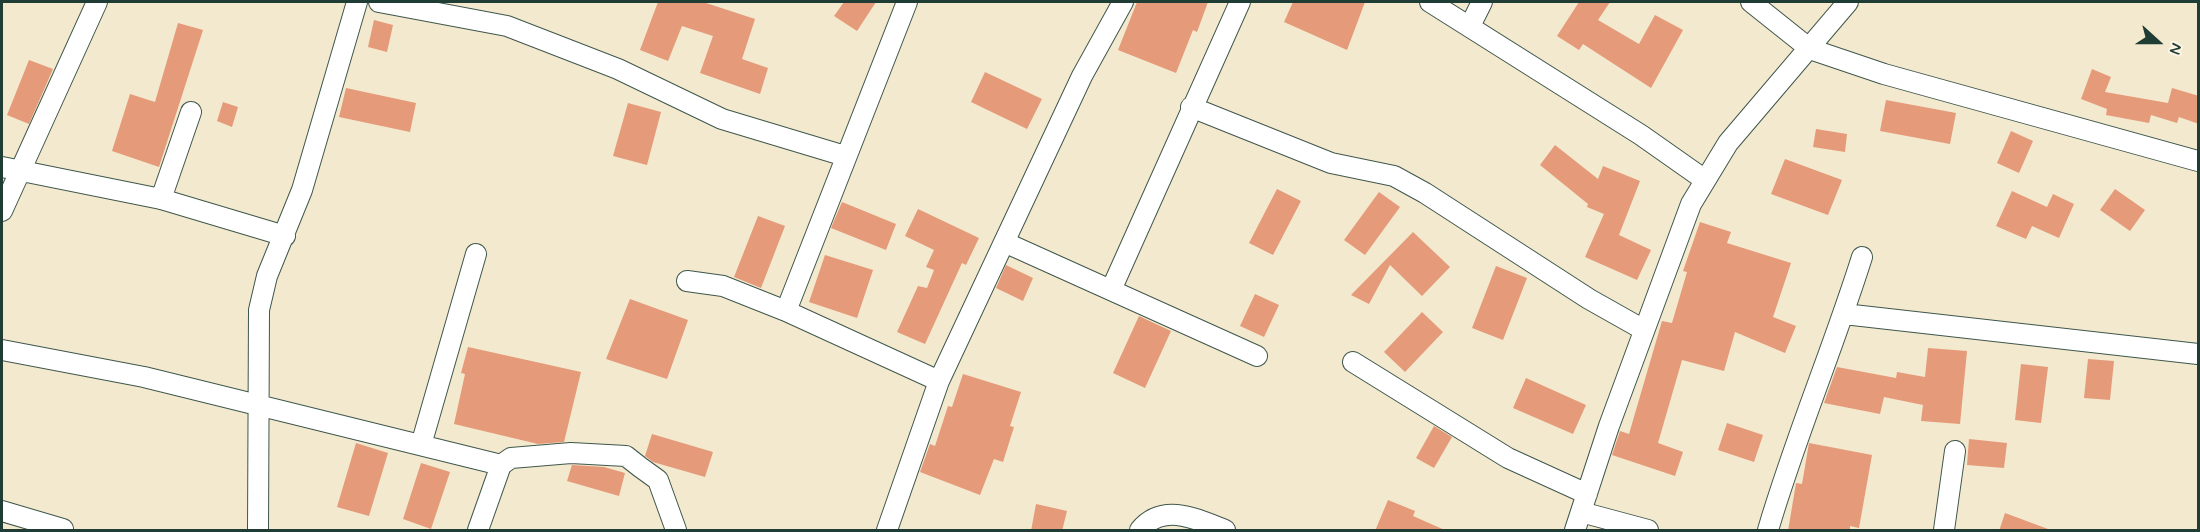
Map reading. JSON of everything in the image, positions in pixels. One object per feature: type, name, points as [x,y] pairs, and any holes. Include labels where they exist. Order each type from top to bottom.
[{"type":"street","points":[[2,211],[98,2]]},
{"type":"street","points":[[258,531],[259,310],[267,276],[285,236],[316,145],[357,2]]},
{"type":"street","points":[[379,2],[507,27],[618,69],[722,119],[845,156]]},
{"type":"street","points":[[786,311],[907,2]]},
{"type":"street","points":[[1111,290],[1240,2]]},
{"type":"street","points":[[1430,2],[1641,135],[1705,180]]},
{"type":"street","points":[[1470,26],[1482,2]]},
{"type":"street","points":[[1751,2],[1810,49],[1884,74],[2199,161]]},
{"type":"street","points":[[1581,512],[1644,330],[1691,204],[1728,143],[1848,2]]},
{"type":"street","points":[[887,531],[939,381],[1082,76],[1119,3]]},
{"type":"street","points":[[1191,107],[1331,163],[1394,176],[1425,193],[1589,299],[1644,330]]},
{"type":"street","points":[[161,200],[191,112]]},
{"type":"street","points":[[2,167],[161,200],[285,236]]},
{"type":"street","points":[[1004,242],[1257,356]]},
{"type":"street","points":[[421,445],[476,254]]},
{"type":"street","points":[[1768,531],[1786,469],[1844,314],[1862,257]]},
{"type":"street","points":[[687,281],[723,286],[786,311],[939,381]]},
{"type":"street","points":[[1844,314],[2199,354]]},
{"type":"street","points":[[2,350],[96,367],[259,404],[501,465]]},
{"type":"street","points":[[1353,362],[1508,458],[1581,512],[1648,531]]},
{"type":"street","points":[[1944,531],[1955,451]]},
{"type":"street","points":[[478,531],[501,465],[511,458],[543,454],[626,456],[658,480],[676,531]]},
{"type":"street","points":[[2,511],[63,529]]},
{"type":"street","points":[[1140,531],[1146,523],[1160,514],[1178,514],[1225,531]]},
{"type":"building","points":[[658,2],[703,2],[755,19],[742,59],[768,68],[760,94],[700,73],[713,36],[682,26],[668,61],[640,50]]},
{"type":"building","points":[[844,2],[876,2],[857,31],[834,16]]},
{"type":"building","points":[[1137,2],[1208,2],[1197,32],[1193,30],[1176,73],[1118,50]]},
{"type":"building","points":[[1293,2],[1365,2],[1347,50],[1284,22]]},
{"type":"building","points":[[1579,2],[1610,2],[1598,20],[1639,44],[1655,15],[1683,30],[1651,88],[1583,44],[1579,50],[1557,36]]},
{"type":"building","points":[[374,20],[393,25],[387,52],[368,47]]},
{"type":"building","points":[[178,23],[203,30],[159,167],[112,151],[130,94],[155,102]]},
{"type":"building","points":[[29,60],[53,69],[29,124],[7,115]]},
{"type":"building","points":[[2092,69],[2111,77],[2105,92],[2168,103],[2172,88],[2199,96],[2199,124],[2179,117],[2177,123],[2151,115],[2149,123],[2106,115],[2107,109],[2081,99]]},
{"type":"building","points":[[985,72],[1042,99],[1027,129],[971,102]]},
{"type":"building","points":[[346,88],[416,103],[410,132],[339,117]]},
{"type":"building","points":[[1886,100],[1956,113],[1950,144],[1880,131]]},
{"type":"building","points":[[223,102],[238,107],[232,127],[217,121]]},
{"type":"building","points":[[628,103],[661,112],[647,165],[613,156]]},
{"type":"building","points":[[1816,129],[1847,134],[1845,152],[1813,147]]},
{"type":"building","points":[[2011,131],[2033,141],[2019,173],[1997,163]]},
{"type":"building","points":[[1555,145],[1598,179],[1603,166],[1640,181],[1619,235],[1651,250],[1637,280],[1585,257],[1604,214],[1587,207],[1588,204],[1540,165]]},
{"type":"building","points":[[1785,159],[1842,180],[1828,215],[1771,194]]},
{"type":"building","points":[[1277,189],[1301,201],[1273,255],[1249,243]]},
{"type":"building","points":[[2115,189],[2145,210],[2130,231],[2100,210]]},
{"type":"building","points":[[2012,191],[2047,207],[2053,194],[2074,204],[2059,238],[2032,226],[2026,239],[1996,226]]},
{"type":"building","points":[[1379,192],[1400,207],[1365,255],[1344,240]]},
{"type":"building","points":[[842,202],[896,224],[886,250],[831,228]]},
{"type":"building","points":[[918,209],[979,238],[966,265],[962,263],[925,344],[897,332],[918,286],[927,288],[934,270],[926,267],[934,250],[905,236]]},
{"type":"building","points":[[758,216],[785,226],[761,288],[734,277]]},
{"type":"building","points":[[1700,222],[1731,232],[1727,243],[1791,263],[1773,317],[1796,326],[1785,353],[1735,332],[1724,371],[1682,360],[1658,443],[1683,452],[1675,476],[1612,455],[1620,431],[1629,434],[1662,321],[1672,323],[1687,272],[1683,271]]},
{"type":"building","points":[[1413,232],[1450,267],[1422,296],[1390,265],[1369,304],[1351,295]]},
{"type":"building","points":[[825,255],[873,270],[857,318],[809,302]]},
{"type":"building","points":[[1006,265],[1033,278],[1023,301],[996,288]]},
{"type":"building","points":[[1496,266],[1527,278],[1503,340],[1472,328]]},
{"type":"building","points":[[1255,294],[1279,305],[1264,337],[1240,326]]},
{"type":"building","points":[[630,299],[688,320],[667,379],[606,359]]},
{"type":"building","points":[[1422,312],[1443,332],[1405,372],[1384,352]]},
{"type":"building","points":[[1139,316],[1171,331],[1145,388],[1113,373]]},
{"type":"building","points":[[468,347],[581,372],[564,442],[538,444],[454,424],[465,374],[461,373]]},
{"type":"building","points":[[1928,348],[1967,351],[1960,424],[1921,421],[1923,405],[1884,397],[1880,414],[1824,403],[1837,367],[1896,378],[1897,372],[1925,377]]},
{"type":"building","points":[[2088,359],[2114,361],[2110,400],[2084,398]]},
{"type":"building","points":[[2021,364],[2048,367],[2041,423],[2015,420]]},
{"type":"building","points":[[963,374],[1021,392],[1010,426],[1014,427],[1003,462],[994,459],[980,495],[920,472],[930,444],[935,446],[948,406],[952,407]]},
{"type":"building","points":[[1526,378],[1586,405],[1573,434],[1513,408]]},
{"type":"building","points":[[1727,423],[1763,435],[1754,462],[1718,450]]},
{"type":"building","points":[[1434,426],[1452,437],[1434,468],[1416,458]]},
{"type":"building","points":[[652,434],[713,452],[705,477],[653,462],[645,456]]},
{"type":"building","points":[[1969,439],[2007,443],[2004,468],[1967,465]]},
{"type":"building","points":[[356,443],[388,453],[369,516],[337,507]]},
{"type":"building","points":[[1809,443],[1872,455],[1859,528],[1850,526],[1850,531],[1788,531],[1796,483],[1802,484]]},
{"type":"building","points":[[421,463],[450,472],[431,529],[403,519]]},
{"type":"building","points":[[572,465],[604,467],[625,473],[619,496],[567,481]]},
{"type":"building","points":[[1388,500],[1415,511],[1413,516],[1447,531],[1375,531]]},
{"type":"building","points":[[1036,504],[1067,511],[1062,531],[1031,531]]},
{"type":"building","points":[[2005,513],[2048,529],[2048,531],[1999,531]]}]
